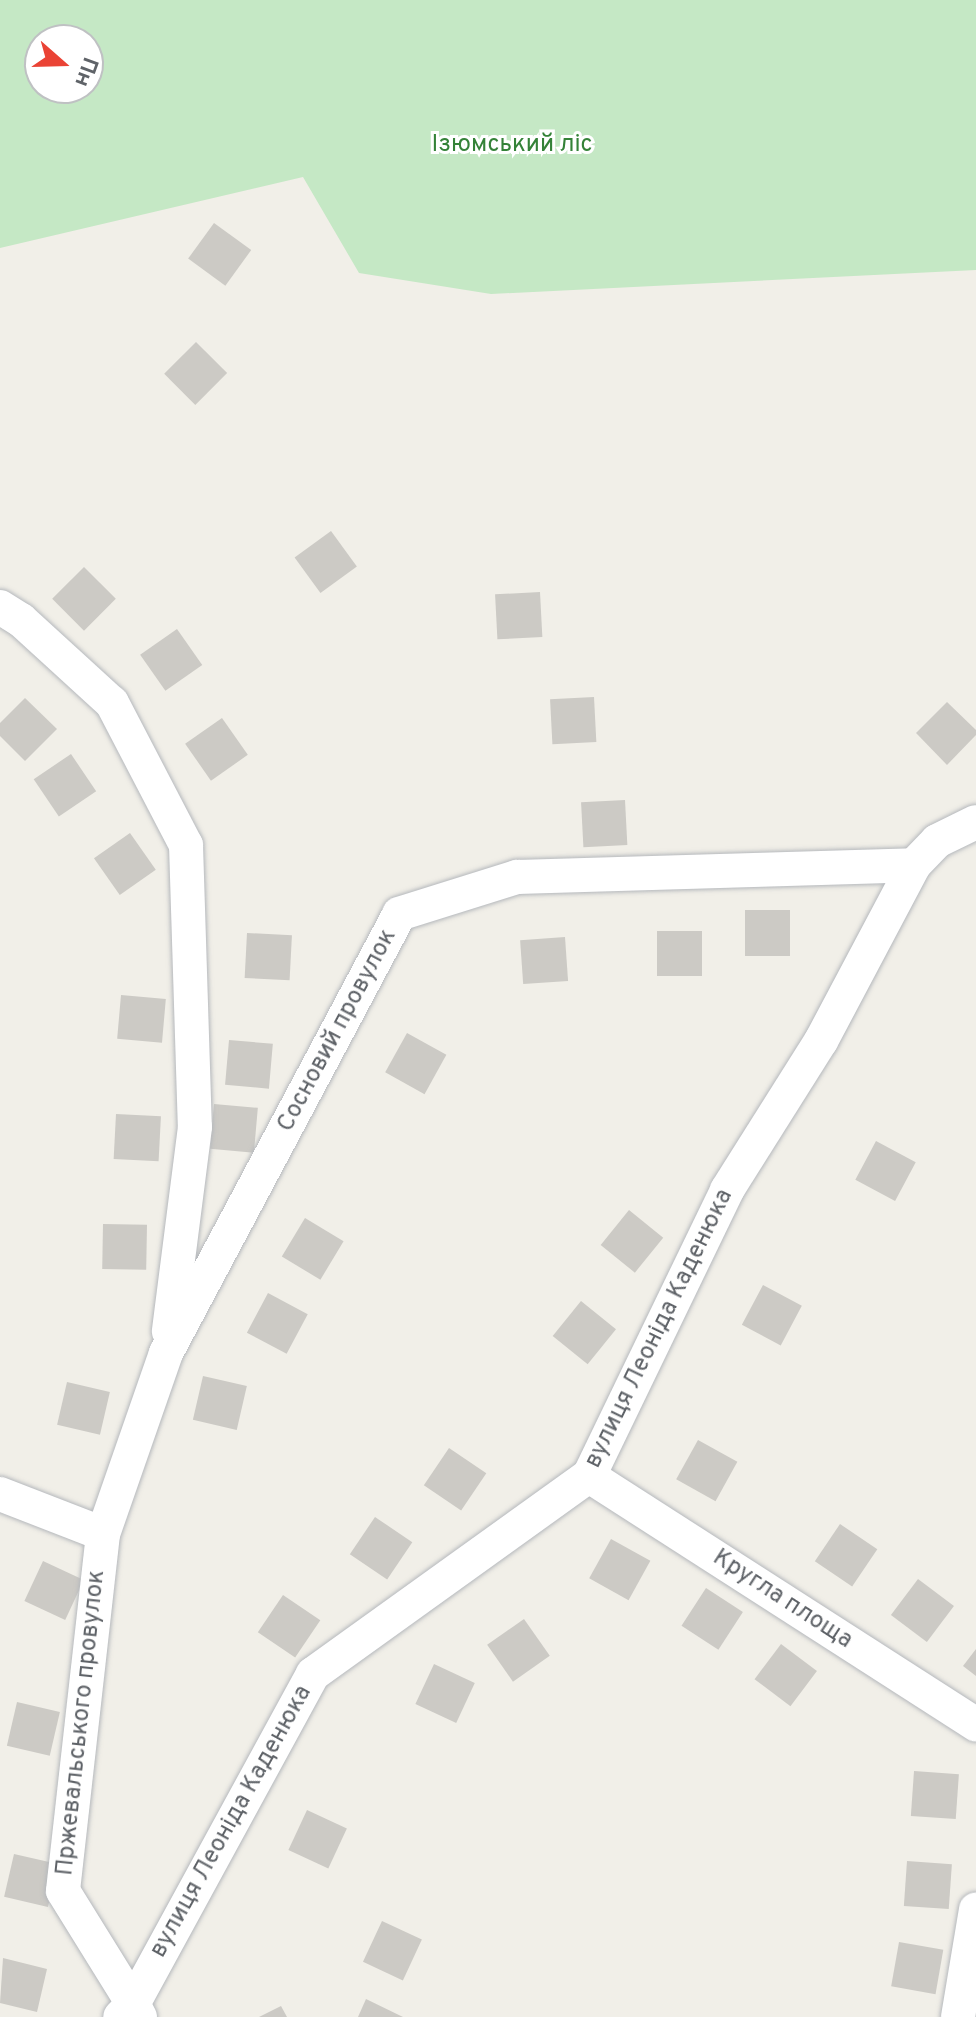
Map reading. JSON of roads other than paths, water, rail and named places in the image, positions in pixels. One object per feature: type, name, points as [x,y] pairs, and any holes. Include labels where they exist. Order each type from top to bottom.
[{"type":"street","name":"Сосновий провулок","points":[[0,607],[21,620],[112,703],[186,845],[195,1127],[166,1353]]},
{"type":"street","name":"вулиця Леоніда Каденюка","points":[[131,2013],[313,1674],[589,1476],[727,1190],[821,1041],[914,865],[937,841],[976,822]]},
{"type":"street","name":"Сосновий провулок","points":[[103,1534],[166,1353],[399,914],[517,877],[914,865]]},
{"type":"street","name":"Кругла площа","points":[[589,1476],[976,1724]]},
{"type":"street","points":[[0,1494],[103,1534]]},
{"type":"street","name":"Пржевальського провулок","points":[[103,1534],[63,1891],[131,2013]]},
{"type":"street","points":[[958,2017],[976,1909]]},
{"type":"park label","name":"Ізюмський ліс","points":[[512,146]]}]
